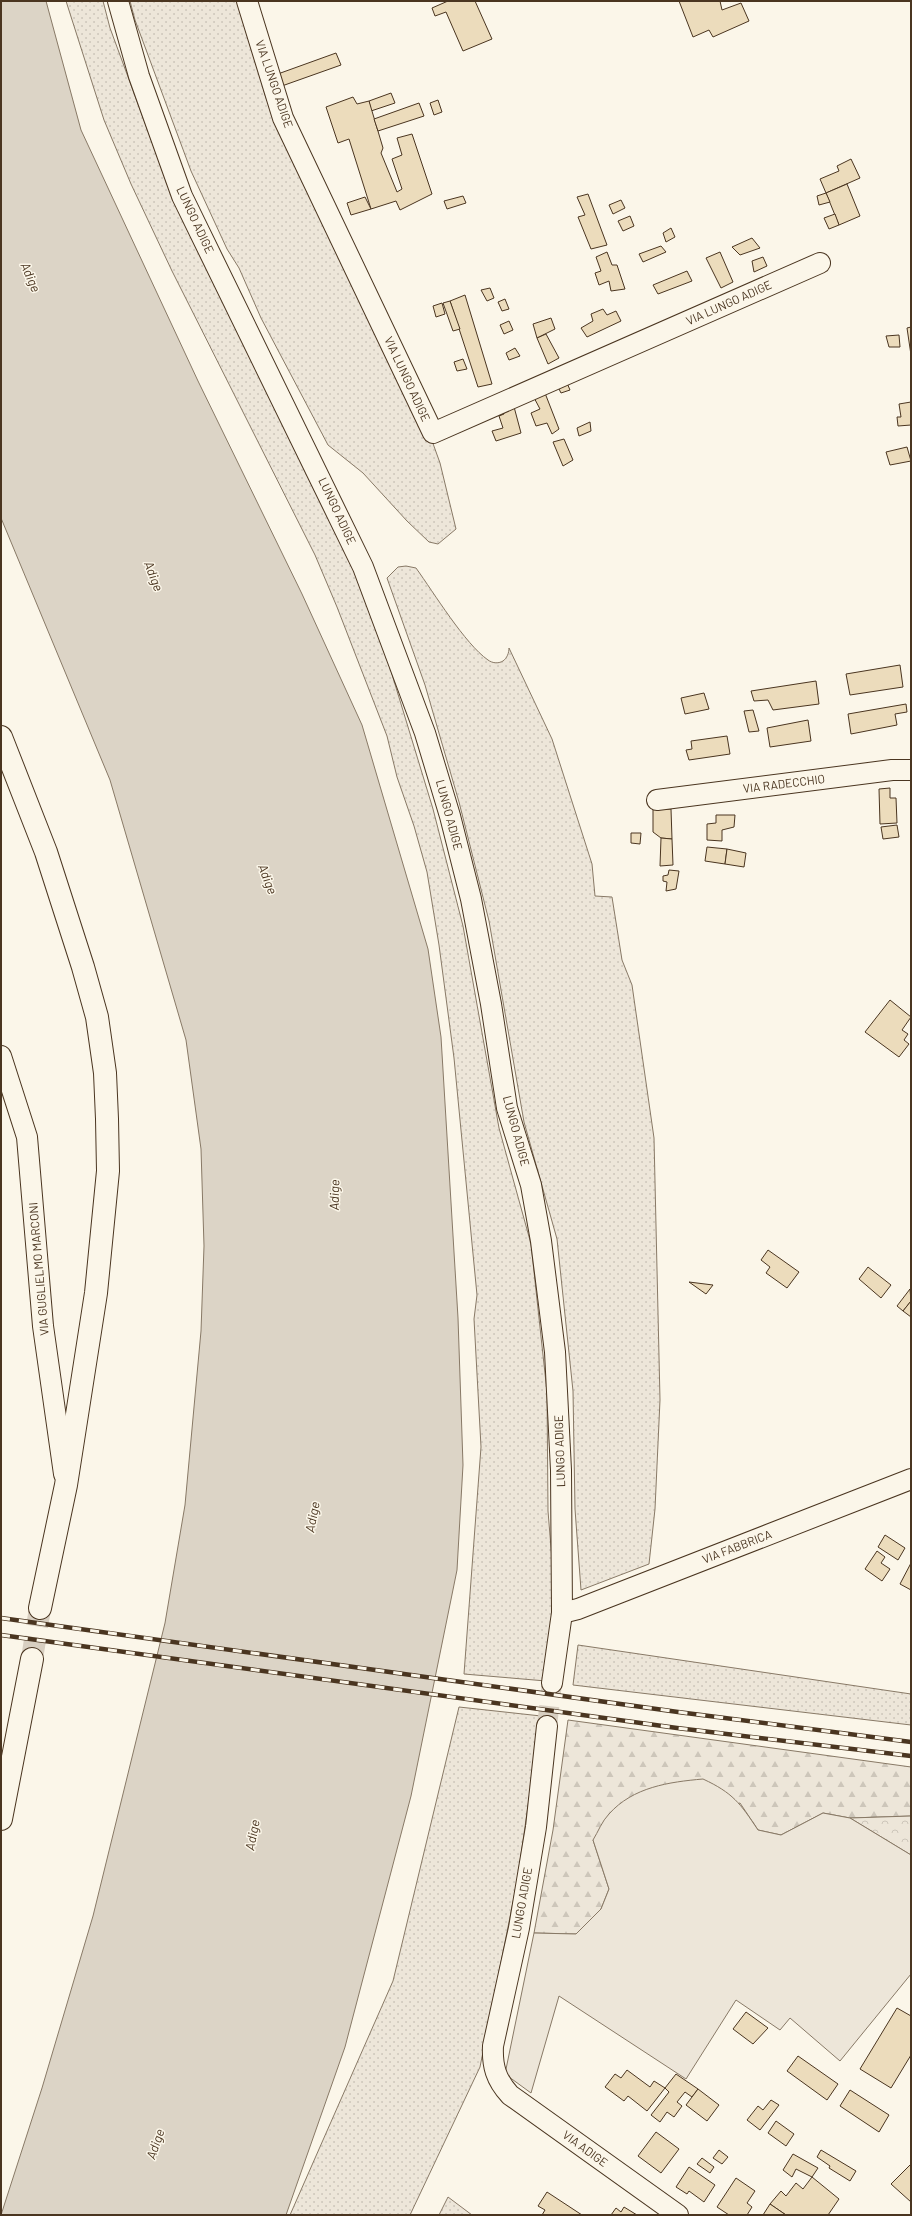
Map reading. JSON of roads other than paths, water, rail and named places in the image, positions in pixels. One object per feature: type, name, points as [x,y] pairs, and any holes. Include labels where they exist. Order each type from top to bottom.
[{"type":"main road","points":[[1,737],[46,852],[83,968],[97,1017],[105,1073],[108,1171],[96,1293],[66,1484],[40,1608]]},
{"type":"main road","points":[[1,1818],[32,1659]]},
{"type":"street","name":"LUNGO ADIGE","points":[[118,1],[139,76],[182,196],[363,567],[425,733],[450,816],[471,899],[491,1004],[507,1108],[531,1186],[541,1242],[555,1352],[561,1470],[562,1613],[552,1683]]},
{"type":"street","name":"VIA LUNGO ADIGE","points":[[247,1],[284,118],[433,433],[820,263]]},
{"type":"street","name":"VIA RADECCHIO","points":[[657,800],[884,771],[911,770]]},
{"type":"street","name":"VIA GUGLIELMO MARCONI","points":[[1,1056],[27,1137],[43,1326],[66,1484]]},
{"type":"street","name":"VIA FABBRICA","points":[[562,1613],[578,1609],[911,1480]]},
{"type":"street","name":"LUNGO ADIGE","points":[[498,2078],[492,2063],[493,2046],[519,1928],[534,1835],[547,1726]]},
{"type":"street","name":"VIA ADIGE","points":[[498,2078],[510,2095],[678,2215]]},
{"type":"water","name":"Adige","points":[[1,1],[46,1],[81,130],[198,381],[302,594],[362,725],[428,949],[441,1037],[458,1318],[463,1465],[457,1570],[411,1796],[345,2047],[286,2215],[1,2215],[42,2088],[93,1916],[165,1623],[185,1505],[201,1331],[204,1246],[201,1149],[186,1040],[110,780],[1,518]]},
{"type":"tunnel","points":[[32,1659],[40,1608]]},
{"type":"tunnel","points":[[547,1726],[552,1683]]},
{"type":"railway","points":[[1,1618],[678,1712],[911,1742]]},
{"type":"railway","points":[[1,1635],[677,1728],[911,1756]]}]
